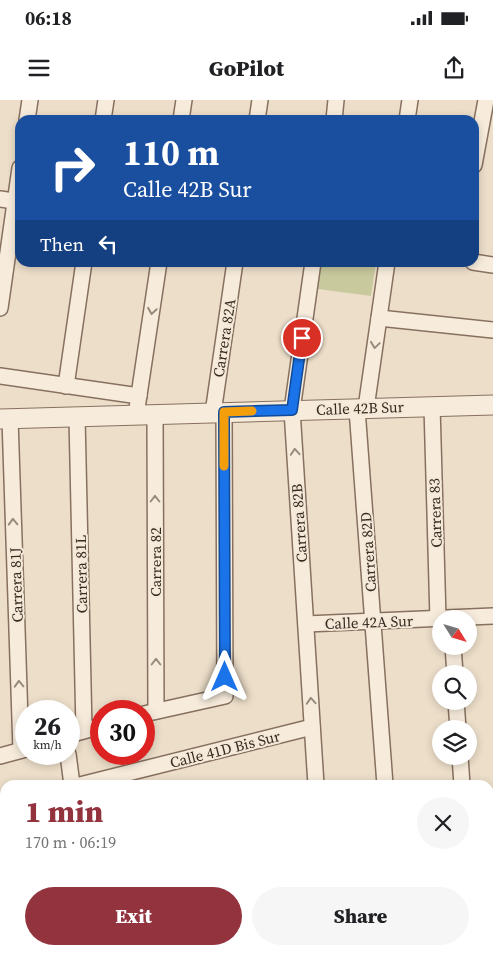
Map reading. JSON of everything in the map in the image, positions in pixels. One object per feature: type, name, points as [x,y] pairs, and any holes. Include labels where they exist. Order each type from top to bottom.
[{"type":"street","points":[[28,115],[30,100]]},
{"type":"street","points":[[104,115],[106,100]]},
{"type":"street","points":[[182,115],[184,100]]},
{"type":"street","points":[[258,115],[260,100]]},
{"type":"street","points":[[334,115],[336,100]]},
{"type":"street","points":[[408,115],[410,100]]},
{"type":"street","points":[[479,138],[486,100]]},
{"type":"street","points":[[0,199],[15,201]]},
{"type":"street","points":[[0,308],[15,219]]},
{"type":"street","points":[[479,263],[493,265]]},
{"type":"street","points":[[66,386],[83,267]]},
{"type":"street","name":"Carrera 82","points":[[150,700],[146,414],[139,396],[158,267]]},
{"type":"street","name":"Carrera 82A","points":[[155,711],[226,696],[218,412],[234,267]]},
{"type":"street","name":"Carrera 82B","points":[[312,267],[292,410],[316,780]]},
{"type":"street","name":"Carrera 82D","points":[[385,780],[373,622],[362,408],[386,267]]},
{"type":"street","points":[[379,318],[493,330]]},
{"type":"street","points":[[0,376],[139,396]]},
{"type":"street","name":"Calle 42B Sur","points":[[146,414],[493,405]]},
{"type":"street","name":"Carrera 83","points":[[432,406],[446,610]]},
{"type":"street","points":[[5,419],[146,414]]},
{"type":"street","name":"Carrera 81L","points":[[77,417],[84,730]]},
{"type":"street","name":"Carrera 81J","points":[[5,419],[21,700]]},
{"type":"street","name":"Calle 42A Sur","points":[[478,617],[493,616]]},
{"type":"street","name":"Calle 42A Sur","points":[[306,624],[432,620]]},
{"type":"street","name":"Calle 41D Bis Sur","points":[[100,780],[312,727]]},
{"type":"street","points":[[80,731],[90,729]]},
{"type":"street","points":[[0,756],[15,752]]},
{"type":"street","points":[[69,765],[71,780]]},
{"type":"street","points":[[461,765],[462,780]]},
{"type":"green space","points":[[321,267],[375,267],[371,296],[318,289]]},
{"type":"slow traffic","points":[[224,466],[224,412],[252,411]]},
{"type":"route","points":[[225,677],[224,412],[292,410],[302,338]]}]
